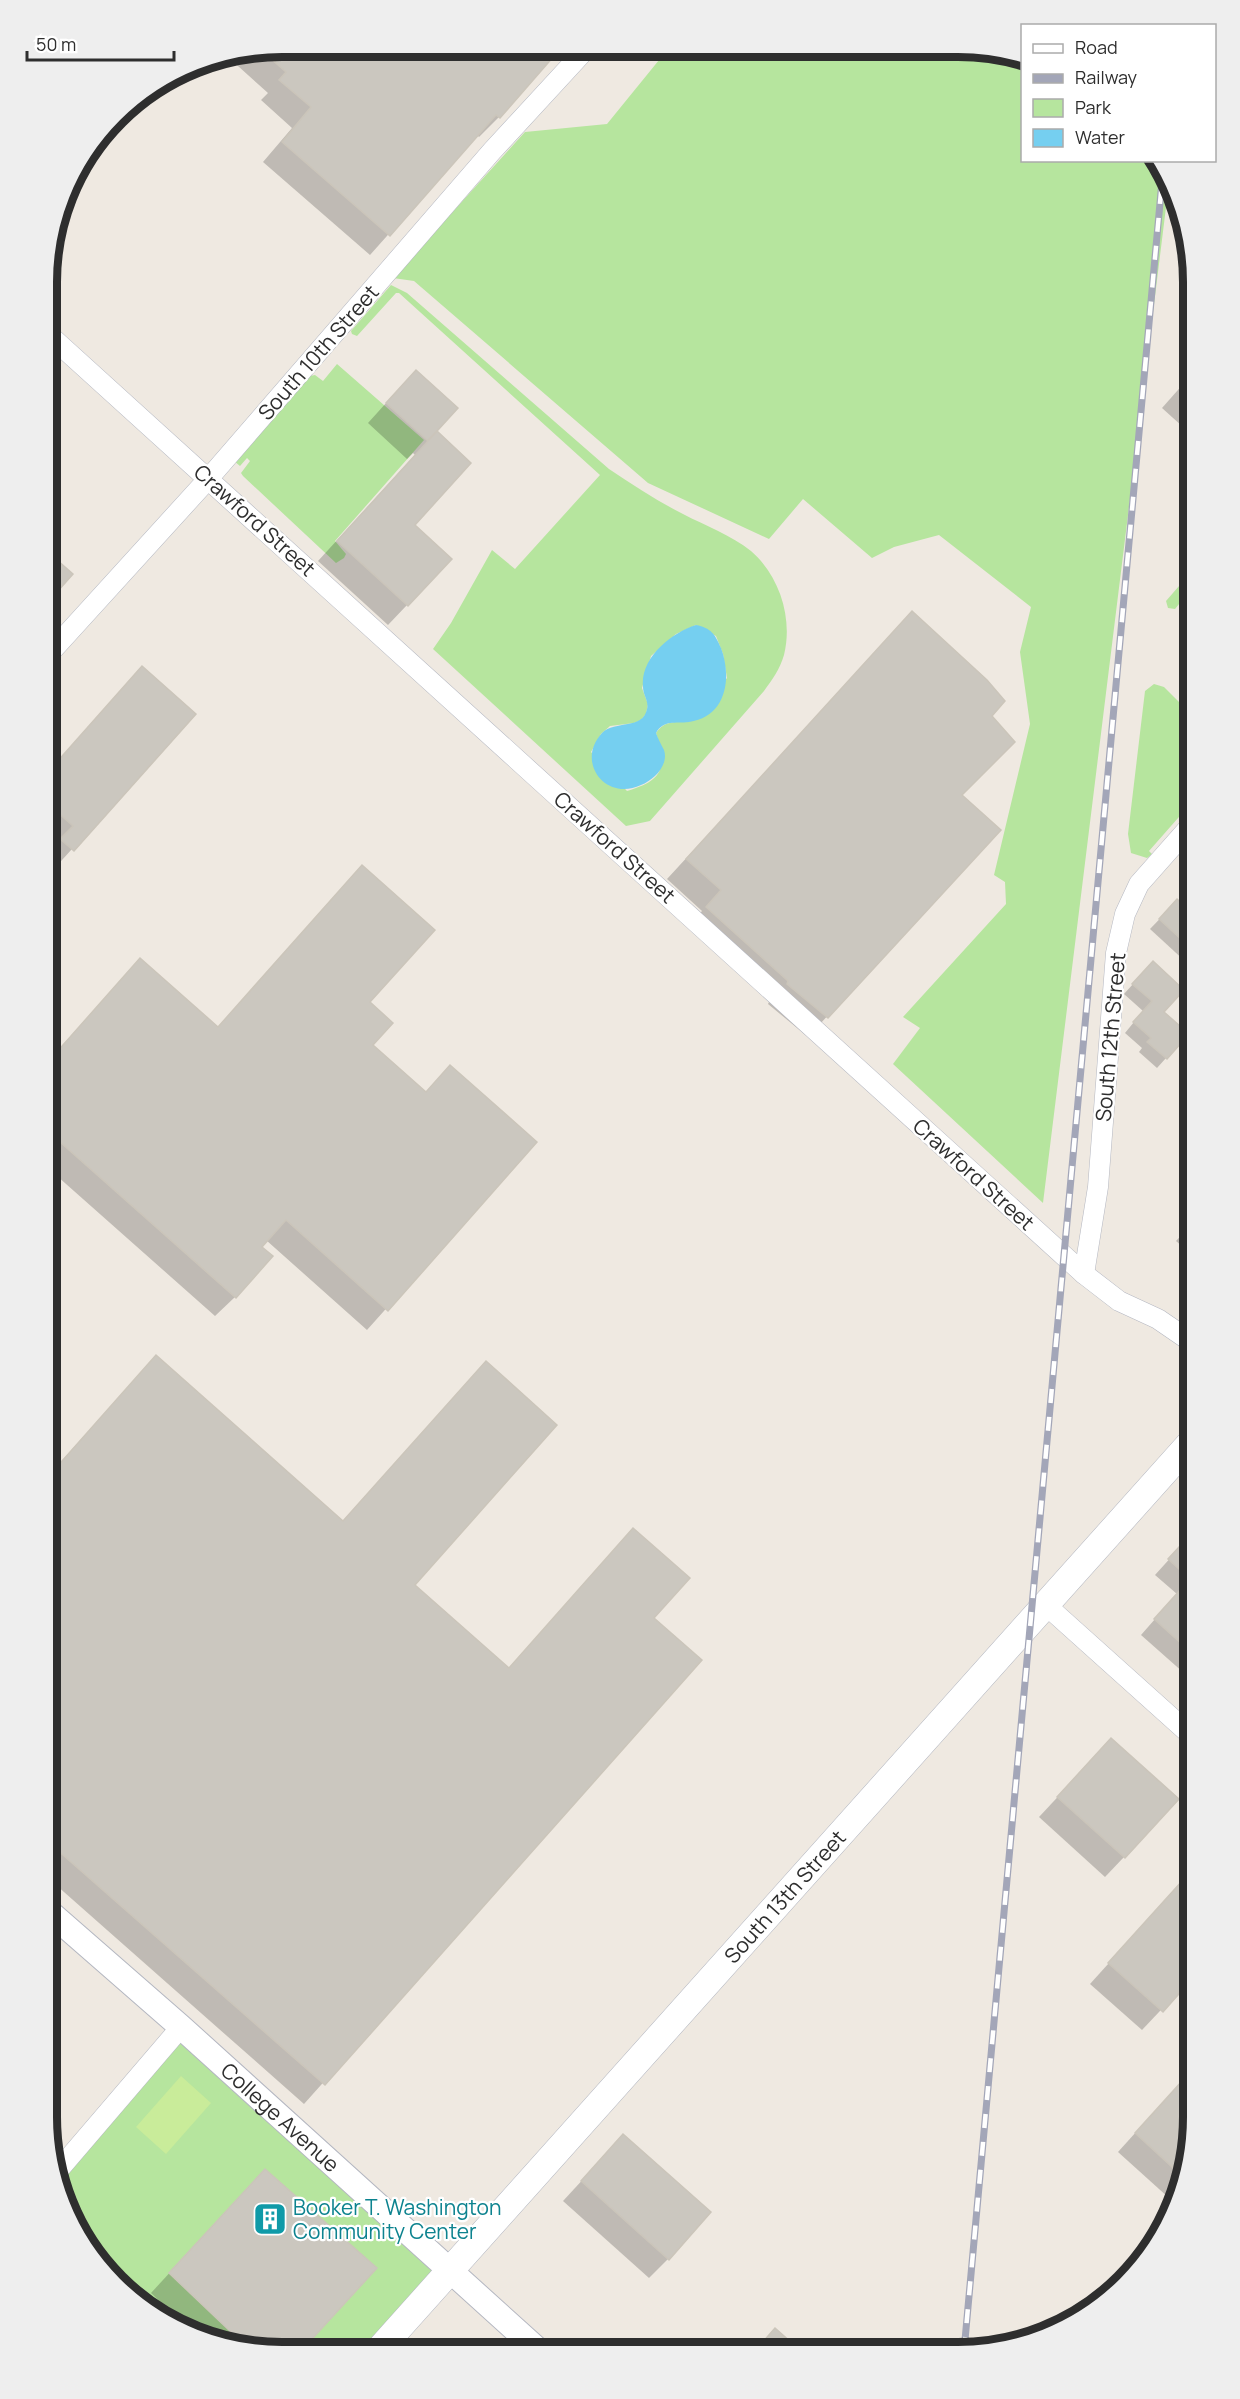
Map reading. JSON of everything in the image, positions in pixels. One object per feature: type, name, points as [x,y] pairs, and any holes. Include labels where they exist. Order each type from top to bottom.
[{"type":"main road","name":"South 13th Street","points":[[386,2342],[1183,1451]]},
{"type":"street","name":"South 10th Street","points":[[57,645],[209,478],[492,152],[579,57]]},
{"type":"street","name":"Crawford Street","points":[[57,342],[1084,1274],[1119,1301],[1158,1318],[1183,1335]]},
{"type":"street","name":"South 12th Street","points":[[1084,1274],[1098,1187],[1116,953],[1125,914],[1139,884],[1183,835]]},
{"type":"street","points":[[1047,1606],[1183,1728]]},
{"type":"street","name":"College Avenue","points":[[57,1919],[181,2027],[529,2342]]},
{"type":"street","points":[[62,2166],[181,2027]]},
{"type":"green space","points":[[661,57],[973,57],[1021,66],[1021,162],[1148,162],[1166,196],[1043,1203],[893,1064],[920,1028],[903,1017],[1006,904],[1005,882],[994,875],[1030,724],[1020,652],[1031,607],[939,535],[894,547],[872,558],[803,499],[769,539],[648,483],[414,281],[393,278],[525,132],[607,124]]},
{"type":"green space","points":[[391,285],[407,293],[609,469],[664,504],[743,545],[761,561],[770,573],[782,599],[787,627],[784,655],[780,665],[764,691],[650,821],[626,826],[433,649],[451,623],[492,550],[515,569],[600,475],[399,293],[396,293],[357,336],[351,331]],"holes":[[[696,625],[716,636],[723,654],[727,678],[689,722],[671,723],[659,729],[656,733],[661,755],[660,771],[649,782],[627,791],[591,752],[601,734],[610,726],[634,723],[646,714],[648,704],[642,688],[651,656],[676,634]]]},
{"type":"green space","points":[[337,364],[424,440],[335,541],[346,554],[336,563],[243,476],[241,473],[250,461],[247,458],[240,466],[234,461],[310,376],[315,375],[323,381]]},
{"type":"green space","points":[[1183,581],[1183,599],[1175,609],[1168,608],[1166,601]]},
{"type":"green space","points":[[1154,684],[1164,687],[1183,706],[1183,812],[1149,851],[1152,854],[1147,858],[1131,853],[1128,834],[1145,691]]},
{"type":"green space","points":[[181,2027],[450,2271],[385,2342],[267,2342],[238,2338],[196,2325],[170,2312],[123,2276],[87,2229],[74,2203],[62,2166]]},
{"type":"green space","points":[[181,2076],[211,2103],[166,2154],[136,2127]]},
{"type":"water","points":[[696,625],[709,630],[721,648],[726,683],[719,704],[702,719],[670,723],[659,729],[656,733],[665,756],[662,766],[651,780],[628,789],[606,784],[593,767],[594,744],[608,729],[640,720],[644,716],[647,709],[643,690],[646,666],[667,640]]},
{"type":"building","points":[[269,57],[553,57],[500,118],[496,115],[390,236],[282,142],[311,107],[279,80],[286,72]]},
{"type":"building","points":[[416,370],[458,408],[428,441],[386,403]]},
{"type":"building","points":[[437,431],[471,463],[415,525],[452,559],[408,606],[337,541]]},
{"type":"building","points":[[57,560],[73,574],[57,592]]},
{"type":"building","points":[[912,611],[987,680],[1005,701],[992,716],[1015,742],[962,795],[1001,830],[828,1018],[787,984],[788,981],[706,907],[721,890],[686,859]]},
{"type":"building","points":[[142,666],[196,714],[74,851],[60,839],[73,826],[57,812],[57,762]]},
{"type":"building","points":[[362,865],[435,930],[370,1002],[393,1023],[373,1045],[426,1092],[450,1065],[537,1142],[388,1311],[286,1220],[262,1247],[273,1256],[236,1298],[60,1142],[57,1145],[57,1052],[140,958],[218,1027]]},
{"type":"building","points":[[1177,899],[1183,905],[1183,941],[1159,919]]},
{"type":"building","points":[[1153,961],[1183,989],[1164,1012],[1183,1029],[1183,1041],[1167,1059],[1147,1042],[1151,1038],[1133,1022],[1152,1001],[1132,984]]},
{"type":"building","points":[[156,1355],[343,1521],[486,1361],[557,1425],[415,1585],[509,1668],[633,1528],[690,1578],[654,1618],[702,1660],[325,2085],[57,1850],[57,1467]]},
{"type":"building","points":[[1183,1543],[1183,1573],[1168,1559]]},
{"type":"building","points":[[1183,1587],[1183,1645],[1154,1619]]},
{"type":"building","points":[[1111,1738],[1179,1799],[1125,1858],[1057,1797]]},
{"type":"building","points":[[1183,1880],[1183,1989],[1163,2012],[1108,1963]]},
{"type":"building","points":[[1183,2080],[1183,2132],[1176,2171],[1135,2133]]},
{"type":"building","points":[[623,2134],[711,2212],[669,2260],[581,2181]]},
{"type":"building","name":"Booker T. Washington Community Center","points":[[265,2169],[377,2268],[309,2342],[267,2342],[237,2338],[169,2273]]},
{"type":"building","points":[[775,2328],[791,2342],[763,2342]]},
{"type":"railway","points":[[965,2342],[1162,186]]},
{"type":"place","name":"Booker T. Washington Community Center","points":[[270,2219]]}]
